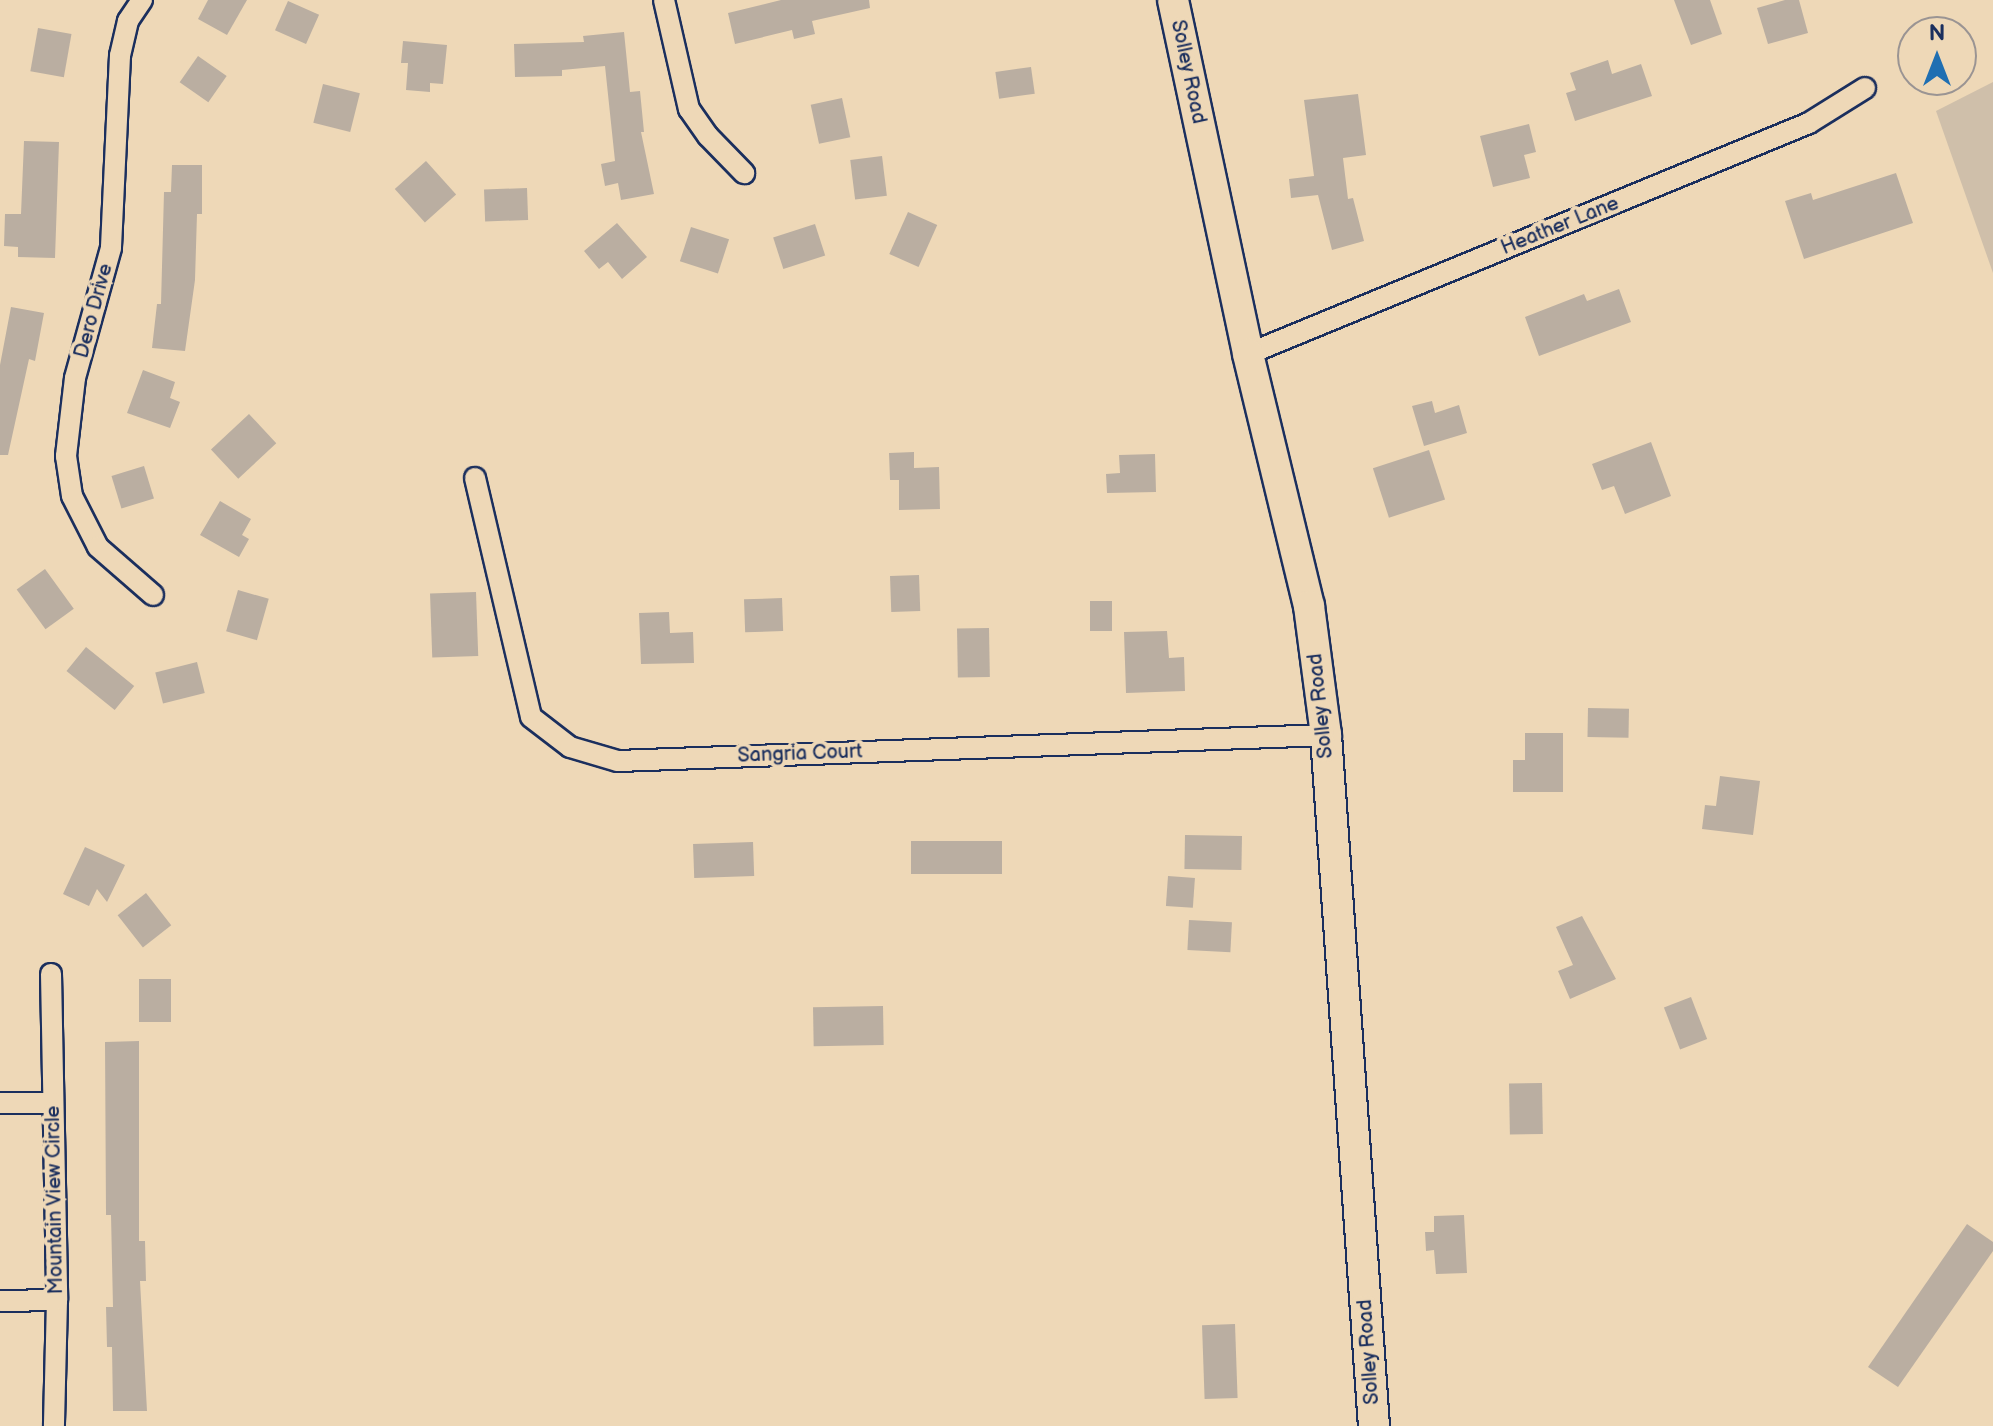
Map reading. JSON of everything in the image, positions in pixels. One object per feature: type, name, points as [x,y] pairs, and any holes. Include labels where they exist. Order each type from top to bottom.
[{"type":"main road","name":"Solley Road","points":[[1173,0],[1248,354],[1309,606],[1326,735],[1374,1426]]},
{"type":"street","name":"Dero Drive","points":[[142,0],[128,21],[120,56],[111,248],[75,378],[66,456],[72,496],[98,547],[153,595]]},
{"type":"street","points":[[664,0],[689,109],[708,136],[744,173]]},
{"type":"street","name":"Heather Lane","points":[[1248,354],[1809,123],[1865,88]]},
{"type":"street","name":"Sangria Court","points":[[475,478],[531,717],[570,747],[618,761],[1326,735]]},
{"type":"street","name":"Mountain View Circle","points":[[51,974],[57,1300],[54,1426]]},
{"type":"street","points":[[0,1103],[53,1103]]},
{"type":"street","points":[[0,1301],[57,1300]]},
{"type":"shaded area","points":[[1993,82],[1993,273],[1936,111],[1965,96],[1977,96],[1977,90]]},
{"type":"building","points":[[208,0],[247,0],[227,35],[198,19]]},
{"type":"building","points":[[781,0],[869,0],[870,8],[812,21],[815,34],[794,39],[792,30],[735,44],[728,13]]},
{"type":"building","points":[[1674,0],[1710,0],[1722,34],[1691,45]]},
{"type":"building","points":[[1785,0],[1799,0],[1808,33],[1768,44],[1757,8]]},
{"type":"building","points":[[288,1],[319,15],[306,44],[275,30]]},
{"type":"building","points":[[38,28],[71,34],[64,77],[30,71]]},
{"type":"building","points":[[624,32],[630,92],[640,91],[644,132],[641,132],[654,194],[621,200],[618,183],[605,186],[601,164],[615,161],[605,66],[562,70],[562,76],[515,77],[514,44],[584,42],[583,36]]},
{"type":"building","points":[[403,41],[447,45],[443,84],[430,83],[430,92],[406,90],[408,63],[401,63]]},
{"type":"building","points":[[198,56],[227,76],[208,102],[180,82]]},
{"type":"building","points":[[1608,60],[1612,74],[1641,64],[1652,96],[1575,121],[1566,93],[1576,90],[1570,73]]},
{"type":"building","points":[[1031,67],[1035,94],[999,99],[995,72]]},
{"type":"building","points":[[323,84],[360,93],[350,132],[313,123]]},
{"type":"building","points":[[1358,94],[1366,155],[1343,158],[1348,199],[1353,198],[1364,241],[1332,250],[1318,195],[1291,198],[1289,179],[1314,176],[1304,100]]},
{"type":"building","points":[[842,98],[850,137],[819,144],[811,105]]},
{"type":"building","points":[[1529,124],[1536,152],[1524,155],[1530,178],[1493,187],[1480,136]]},
{"type":"building","points":[[24,141],[59,142],[55,258],[18,257],[18,247],[4,246],[5,214],[21,214]]},
{"type":"building","points":[[882,156],[887,196],[855,200],[850,160]]},
{"type":"building","points":[[426,161],[456,194],[425,223],[395,189]]},
{"type":"building","points":[[172,165],[202,165],[202,214],[197,214],[195,280],[185,351],[152,348],[157,304],[161,304],[164,192],[171,192]]},
{"type":"building","points":[[1896,173],[1913,223],[1804,259],[1785,201],[1811,193],[1813,200]]},
{"type":"building","points":[[527,188],[528,220],[485,221],[484,190]]},
{"type":"building","points":[[908,212],[937,225],[919,267],[889,254]]},
{"type":"building","points":[[617,223],[647,257],[622,279],[608,262],[599,269],[584,251]]},
{"type":"building","points":[[815,224],[825,255],[783,269],[773,238]]},
{"type":"building","points":[[691,227],[729,239],[718,274],[680,261]]},
{"type":"building","points":[[1619,289],[1631,322],[1539,356],[1525,317],[1584,294],[1587,301]]},
{"type":"building","points":[[11,307],[44,313],[35,361],[29,359],[8,455],[0,455],[0,365]]},
{"type":"building","points":[[143,370],[175,382],[170,398],[180,402],[170,428],[127,413]]},
{"type":"building","points":[[1432,401],[1435,413],[1459,405],[1467,433],[1424,446],[1412,406]]},
{"type":"building","points":[[249,414],[276,443],[238,479],[211,449]]},
{"type":"building","points":[[1651,442],[1671,496],[1625,514],[1614,486],[1602,490],[1592,464]]},
{"type":"building","points":[[1429,450],[1445,499],[1389,518],[1373,468]]},
{"type":"building","points":[[914,452],[914,468],[939,467],[940,509],[899,510],[899,480],[890,480],[889,453]]},
{"type":"building","points":[[1155,454],[1156,492],[1107,493],[1106,474],[1120,473],[1119,455]]},
{"type":"building","points":[[144,466],[154,499],[121,508],[111,476]]},
{"type":"building","points":[[220,501],[251,519],[242,535],[249,539],[239,557],[200,535]]},
{"type":"building","points":[[45,569],[74,609],[45,629],[17,590]]},
{"type":"building","points":[[919,575],[920,611],[891,612],[890,576]]},
{"type":"building","points":[[238,590],[269,599],[257,640],[226,631]]},
{"type":"building","points":[[476,592],[478,656],[432,658],[430,594]]},
{"type":"building","points":[[782,598],[783,631],[745,632],[744,599]]},
{"type":"building","points":[[1090,601],[1112,601],[1112,631],[1090,631]]},
{"type":"building","points":[[669,612],[670,633],[693,632],[694,663],[641,664],[639,613]]},
{"type":"building","points":[[989,628],[990,677],[958,678],[957,629]]},
{"type":"building","points":[[1167,631],[1169,658],[1184,657],[1185,691],[1126,693],[1124,632]]},
{"type":"building","points":[[86,647],[134,686],[115,710],[66,671]]},
{"type":"building","points":[[197,662],[205,693],[163,703],[155,672]]},
{"type":"building","points":[[1588,708],[1629,709],[1628,738],[1587,737]]},
{"type":"building","points":[[1525,733],[1563,733],[1563,792],[1513,792],[1513,760],[1525,760]]},
{"type":"building","points":[[1720,776],[1760,781],[1753,835],[1702,829],[1705,805],[1716,806]]},
{"type":"building","points":[[1185,835],[1242,836],[1241,870],[1184,869]]},
{"type":"building","points":[[911,841],[1002,841],[1002,874],[911,874]]},
{"type":"building","points":[[753,842],[754,876],[694,878],[693,844]]},
{"type":"building","points":[[85,847],[125,865],[107,902],[97,889],[89,906],[63,894]]},
{"type":"building","points":[[1168,876],[1195,878],[1193,908],[1166,906]]},
{"type":"building","points":[[146,893],[171,925],[143,947],[118,915]]},
{"type":"building","points":[[1582,916],[1616,979],[1570,999],[1558,971],[1573,965],[1556,927]]},
{"type":"building","points":[[1189,920],[1232,922],[1230,952],[1187,950]]},
{"type":"building","points":[[139,979],[171,979],[171,1022],[139,1022]]},
{"type":"building","points":[[1691,997],[1707,1039],[1680,1049],[1664,1007]]},
{"type":"building","points":[[883,1006],[884,1045],[814,1046],[813,1007]]},
{"type":"building","points":[[139,1041],[139,1241],[145,1241],[146,1281],[140,1281],[147,1411],[113,1411],[112,1347],[107,1347],[106,1307],[113,1307],[111,1215],[106,1215],[105,1042]]},
{"type":"building","points":[[1542,1083],[1543,1134],[1510,1135],[1509,1084]]},
{"type":"building","points":[[1464,1215],[1467,1273],[1436,1274],[1434,1250],[1426,1251],[1425,1232],[1434,1232],[1434,1216]]},
{"type":"building","points":[[1967,1224],[1993,1242],[1993,1251],[1898,1387],[1868,1367]]},
{"type":"building","points":[[1235,1324],[1238,1398],[1205,1399],[1202,1325]]}]
